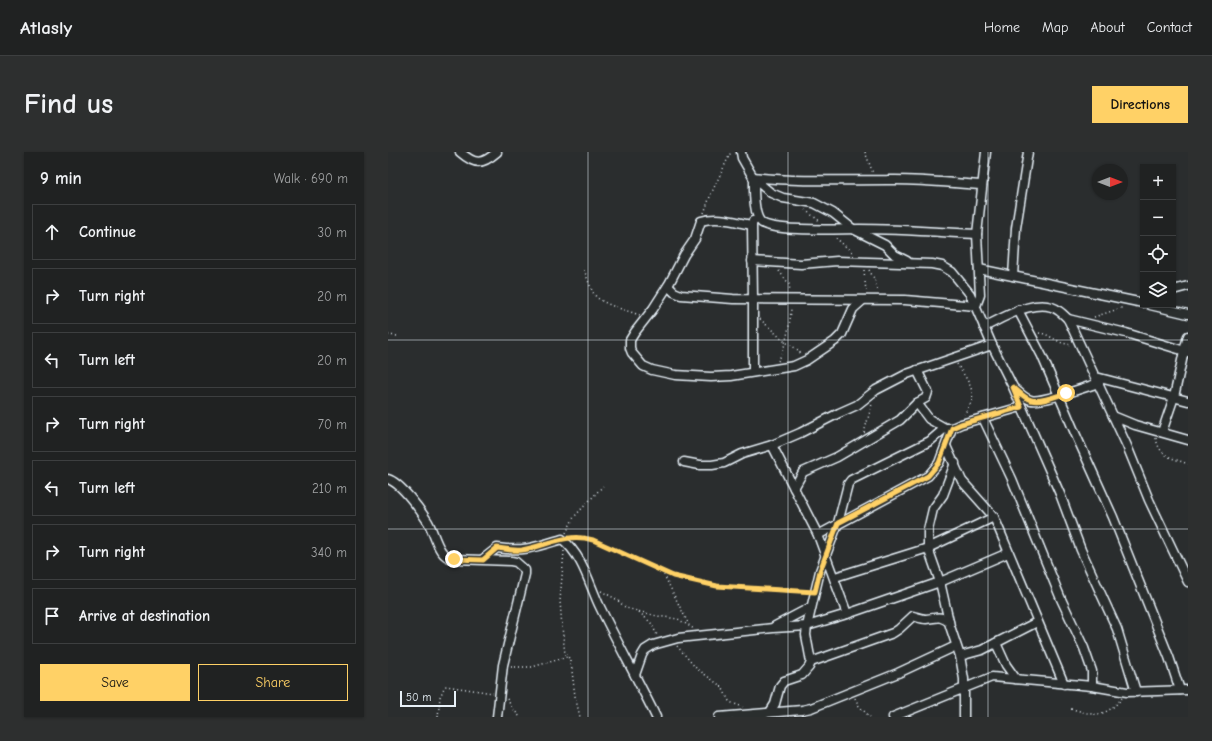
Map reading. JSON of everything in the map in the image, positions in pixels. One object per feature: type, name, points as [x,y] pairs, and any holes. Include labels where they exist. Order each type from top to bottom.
[{"type":"street","points":[[460,152],[474,162],[488,160],[497,152]]},
{"type":"street","points":[[741,152],[742,158],[753,178],[771,193],[783,198],[814,203],[833,213],[853,229],[885,245],[895,255],[908,262]]},
{"type":"street","points":[[976,306],[980,295],[980,269],[977,234],[986,152]]},
{"type":"street","points":[[1013,276],[1016,228],[1028,152]]},
{"type":"street","points":[[753,178],[812,181],[938,181],[982,185]]},
{"type":"street","points":[[753,178],[757,218],[771,226],[977,234]]},
{"type":"street","points":[[753,372],[752,226],[756,209]]},
{"type":"street","points":[[752,226],[722,219],[708,219],[701,221],[695,239],[684,255],[668,286],[635,332],[630,342],[632,353],[643,366],[652,370],[675,375],[724,376],[794,366],[807,360],[835,341],[842,334],[853,309],[864,301]]},
{"type":"street","points":[[752,261],[801,264],[837,261],[908,262],[942,266],[952,272],[970,294],[976,306],[992,345],[1013,387],[1060,494],[1081,550],[1117,629],[1131,692]]},
{"type":"street","points":[[980,269],[1137,302]]},
{"type":"street","points":[[668,286],[674,292],[681,295],[733,299],[911,301],[976,306]]},
{"type":"street","points":[[1176,289],[1188,286]]},
{"type":"street","points":[[984,327],[1018,310],[1031,306],[1048,306],[1058,310],[1068,319],[1097,380],[1149,500],[1188,582]]},
{"type":"street","points":[[1163,308],[1188,314]]},
{"type":"street","points":[[893,717],[992,677],[1092,686],[1131,692],[1184,690],[1169,657],[1113,517],[1042,356],[1018,310]]},
{"type":"street","points":[[1068,319],[1126,333],[1186,351]]},
{"type":"street","points":[[1159,431],[1174,398],[1186,351],[1188,336]]},
{"type":"street","points":[[684,462],[700,465],[724,463],[742,454],[772,445],[857,405],[876,390],[917,370],[992,345]]},
{"type":"street","points":[[794,488],[803,472],[837,457],[862,443],[900,420],[917,403],[926,398],[928,392],[917,370]]},
{"type":"street","points":[[1013,387],[1023,396],[1032,400],[1042,400],[1097,380],[1188,401]]},
{"type":"street","points":[[917,403],[929,419],[952,427]]},
{"type":"street","points":[[770,712],[775,704],[780,686],[784,681],[802,676],[811,662],[806,635],[811,607],[826,555],[838,523],[844,494],[851,480],[930,441],[952,427],[1021,407]]},
{"type":"street","points":[[1113,416],[1134,425],[1188,440]]},
{"type":"street","points":[[983,418],[1012,479],[1061,598],[1084,648],[1092,671],[1092,686]]},
{"type":"street","points":[[818,534],[928,476],[939,463],[952,427]]},
{"type":"street","points":[[772,445],[818,534],[835,577],[847,614]]},
{"type":"street","points":[[946,446],[962,481],[994,517],[1064,684]]},
{"type":"street","points":[[954,463],[943,495],[933,509],[928,530],[928,548],[940,582],[949,622],[960,656],[964,679],[964,717]]},
{"type":"street","points":[[388,479],[394,482],[413,502],[428,522],[442,552],[450,559],[516,562],[523,567],[525,571],[503,665],[503,695],[497,717]]},
{"type":"street","points":[[835,577],[928,548],[994,517]]},
{"type":"street","points":[[483,560],[496,548],[522,550],[538,547],[563,539],[573,550],[586,572],[600,606],[656,717]]},
{"type":"street","points":[[635,676],[639,661],[645,650],[664,641],[701,635],[807,626],[940,582],[1008,553]]},
{"type":"street","points":[[773,628],[811,607]]},
{"type":"street","points":[[811,662],[892,633],[899,629],[913,616],[927,619],[937,617],[949,622]]},
{"type":"street","points":[[960,656],[982,650],[1037,622]]},
{"type":"street","points":[[996,643],[1006,665],[1016,679]]},
{"type":"street","points":[[719,717],[811,708],[898,673],[956,646]]},
{"type":"street","points":[[791,710],[796,717]]},
{"type":"path","points":[[701,221],[708,200],[731,152]]},
{"type":"path","points":[[865,152],[876,180]]},
{"type":"path","points":[[802,208],[810,213],[863,262],[875,280],[879,301]]},
{"type":"path","points":[[863,262],[864,301]]},
{"type":"path","points":[[772,369],[781,354],[791,318],[789,284],[774,263]]},
{"type":"path","points":[[584,270],[594,293],[600,299],[647,317]]},
{"type":"path","points":[[1093,317],[1137,302]]},
{"type":"path","points":[[753,312],[784,341],[798,350],[807,360]]},
{"type":"path","points":[[388,334],[398,336]]},
{"type":"path","points":[[1031,334],[1045,334],[1062,343],[1081,347]]},
{"type":"path","points":[[952,427],[970,404],[972,397],[970,386],[954,358]]},
{"type":"path","points":[[862,443],[876,390]]},
{"type":"path","points":[[1159,431],[1156,440],[1162,453],[1166,456],[1188,464]]},
{"type":"path","points":[[580,717],[575,696],[571,660],[565,654],[564,648],[560,601],[563,539],[574,517],[603,486]]},
{"type":"path","points":[[563,539],[584,537],[673,576],[717,586],[815,592]]},
{"type":"path","points":[[662,571],[689,625]]},
{"type":"path","points":[[592,584],[616,599],[623,607],[656,616],[672,617],[689,625],[701,635]]},
{"type":"path","points":[[638,611],[651,623],[664,641],[673,643],[696,668],[719,684],[722,687],[726,697],[732,703],[743,707],[752,714]]},
{"type":"path","points":[[503,665],[532,667],[568,657]]},
{"type":"path","points":[[438,717],[442,690],[446,686],[503,695],[520,717]]},
{"type":"path","points":[[851,691],[859,706],[870,717]]},
{"type":"path","points":[[1070,709],[1098,714],[1116,705],[1131,692]]},
{"type":"route","points":[[454,559],[483,560],[490,552],[497,548],[522,550],[538,547],[566,538],[584,537],[673,576],[717,586],[815,592],[820,571],[838,523],[928,476],[939,463],[952,428],[961,424],[1021,407],[1013,387],[1023,396],[1032,400],[1042,400],[1066,393]]}]
